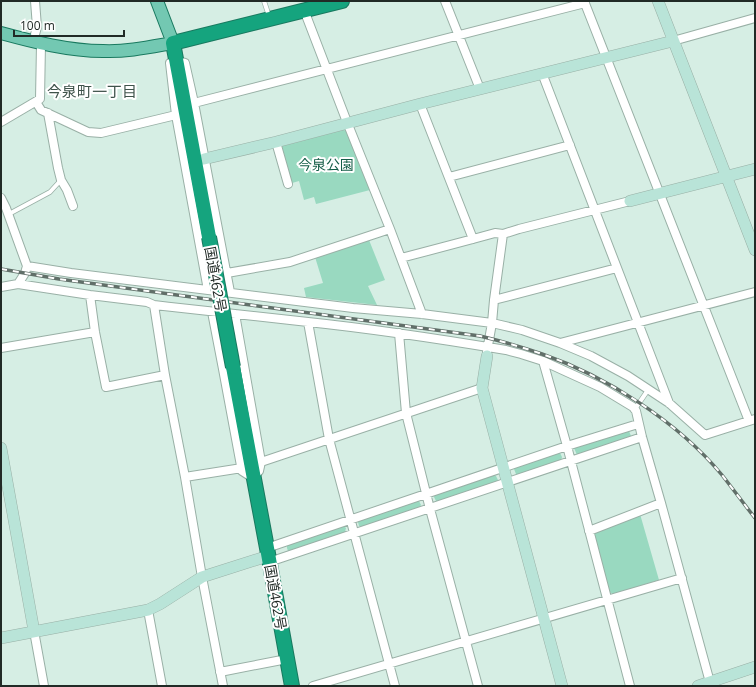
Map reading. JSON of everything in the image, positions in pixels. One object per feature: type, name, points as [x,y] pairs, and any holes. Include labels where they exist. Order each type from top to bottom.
[{"type":"highway","points":[[173,42],[269,19],[304,8],[342,1]]},
{"type":"highway","name":"国道462号","points":[[173,42],[292,686]]},
{"type":"main road","points":[[1,33],[36,43],[86,51],[104,52],[173,42],[157,1]]},
{"type":"street","points":[[1,122],[40,99],[35,1]]},
{"type":"street","points":[[445,1],[480,89]]},
{"type":"street","points":[[658,1],[755,250]]},
{"type":"street","points":[[27,266],[71,273],[353,308],[422,314],[492,323],[522,330],[560,343],[590,356],[628,376],[669,403],[705,435],[752,420],[704,306],[584,2],[194,103]]},
{"type":"street","points":[[304,8],[326,69],[390,229],[422,314]]},
{"type":"street","points":[[204,159],[673,41],[755,18]]},
{"type":"street","points":[[208,290],[176,115],[170,63],[176,61],[185,62],[230,292]]},
{"type":"street","points":[[542,73],[669,403]]},
{"type":"street","points":[[36,102],[41,110],[88,132],[101,133],[176,115]]},
{"type":"street","points":[[420,104],[473,239]]},
{"type":"street","points":[[48,113],[58,168],[73,206]]},
{"type":"street","points":[[276,142],[288,184]]},
{"type":"street","points":[[449,177],[570,145]]},
{"type":"street","points":[[401,258],[495,233],[503,234],[755,169]]},
{"type":"street","points":[[1,198],[9,214],[27,266],[25,273],[18,284]]},
{"type":"street","points":[[227,273],[290,262],[390,229]]},
{"type":"street","points":[[503,234],[482,388],[562,686]]},
{"type":"street","points":[[494,300],[617,268]]},
{"type":"street","points":[[1,287],[18,284],[147,302],[154,305],[399,333],[487,351],[506,350],[543,362],[600,388],[633,407],[636,411],[638,424],[711,684]]},
{"type":"street","points":[[560,343],[755,292]]},
{"type":"street","points":[[90,295],[95,332],[106,387],[166,375]]},
{"type":"street","points":[[154,305],[202,577],[223,686]]},
{"type":"street","points":[[212,312],[224,369],[242,471],[253,478],[259,471],[260,462],[235,314]]},
{"type":"street","points":[[308,322],[329,439],[395,686]]},
{"type":"street","points":[[1,348],[95,332]]},
{"type":"street","points":[[399,333],[406,413],[426,494],[478,686]]},
{"type":"street","points":[[543,362],[567,446],[630,686]]},
{"type":"street","points":[[260,462],[482,388]]},
{"type":"street","points":[[268,555],[350,519],[567,446],[638,424]]},
{"type":"street","points":[[1,638],[148,610],[202,577],[268,555],[354,533],[642,437]]},
{"type":"street","points":[[1,448],[44,686]]},
{"type":"street","points":[[185,478],[242,468]]},
{"type":"street","points":[[589,531],[661,503]]},
{"type":"street","points":[[313,686],[682,578]]},
{"type":"street","points":[[148,610],[162,686]]},
{"type":"street","points":[[220,672],[287,659]]},
{"type":"street","points":[[698,686],[711,684],[755,667]]},
{"type":"lane","points":[[264,1],[269,19]]},
{"type":"lane","points":[[9,214],[50,192],[62,180]]},
{"type":"lane","points":[[634,409],[648,389]]},
{"type":"green space","name":"今泉公園","points":[[341,128],[346,131],[370,190],[316,204],[314,197],[304,200],[299,181],[292,183],[282,147],[283,144]]},
{"type":"green space","points":[[369,240],[385,280],[368,286],[377,305],[306,297],[304,288],[323,283],[315,257]]},
{"type":"green space","points":[[629,431],[631,436],[629,438],[577,455],[574,448],[575,446]]},
{"type":"green space","points":[[557,452],[560,453],[562,457],[561,461],[519,475],[516,474],[514,469],[517,466]]},
{"type":"green space","points":[[494,475],[498,480],[496,483],[439,502],[436,501],[434,497],[435,494]]},
{"type":"green space","points":[[417,500],[421,505],[419,508],[362,527],[359,526],[358,522],[361,518]]},
{"type":"green space","points":[[640,514],[659,580],[613,594],[609,592],[593,534],[595,531]]},
{"type":"green space","points":[[340,525],[346,528],[345,532],[342,534],[292,552],[288,551],[287,545]]},
{"type":"railway","points":[[1,269],[59,279],[480,336],[534,351],[566,363],[591,375],[640,403],[663,419],[704,455],[722,475],[755,518]]},
{"type":"district","name":"今泉町一丁目","points":[[92,91]]}]
